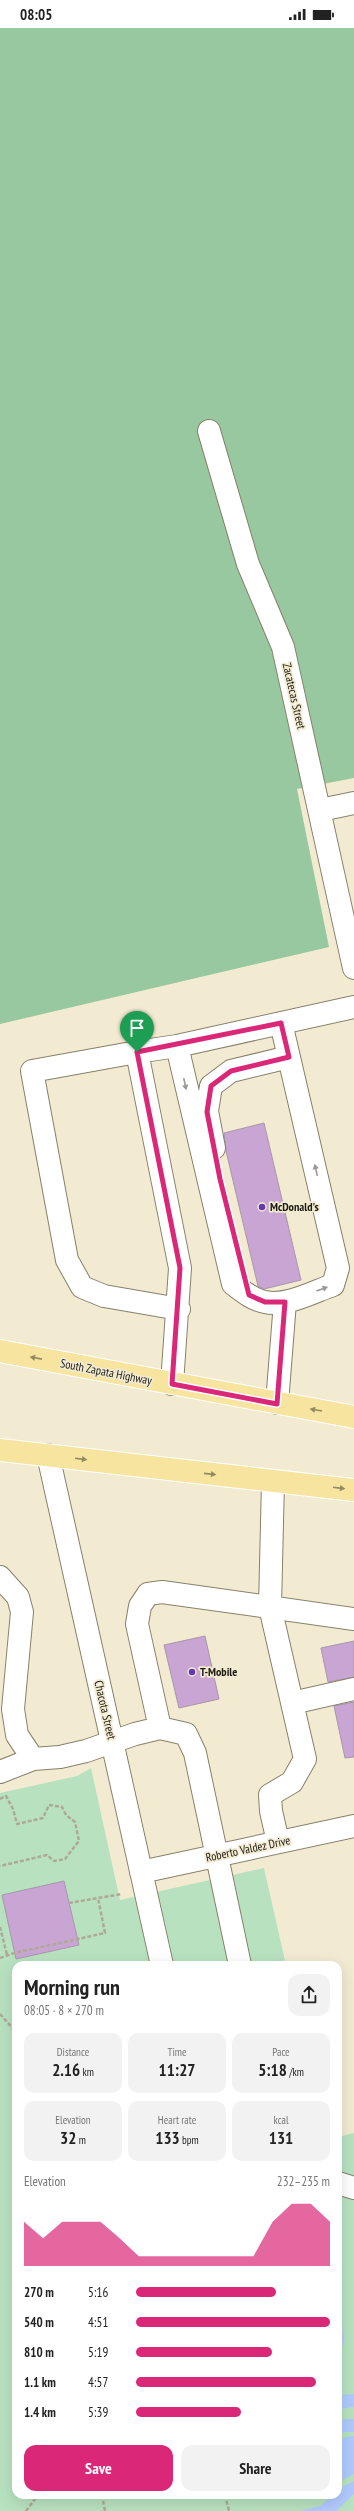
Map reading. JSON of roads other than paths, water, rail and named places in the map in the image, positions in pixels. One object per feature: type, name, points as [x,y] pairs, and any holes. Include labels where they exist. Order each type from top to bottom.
[{"type":"main road","name":"South Zapata Highway","points":[[0,1351],[277,1404],[354,1417]]},
{"type":"main road","points":[[0,1450],[354,1490]]},
{"type":"street","name":"Zacatecas Street","points":[[209,431],[248,564],[283,647],[354,968]]},
{"type":"street","points":[[320,810],[354,803]]},
{"type":"street","points":[[179,1309],[104,1296],[82,1287],[67,1260],[32,1071],[177,1046],[354,1007]]},
{"type":"street","points":[[177,1046],[233,1284],[249,1295],[265,1302],[285,1302],[333,1285],[338,1268],[281,1023]]},
{"type":"street","points":[[137,1052],[180,1268],[179,1309],[172,1384]]},
{"type":"street","points":[[249,1295],[220,1179],[207,1112],[211,1086],[231,1071],[289,1057]]},
{"type":"street","points":[[277,1404],[285,1302]]},
{"type":"street","name":"Chacota Street","points":[[48,1455],[161,1961]]},
{"type":"street","points":[[273,1481],[270,1607],[305,1759],[292,1782],[270,1795],[271,1811],[278,1842]]},
{"type":"street","points":[[0,1577],[18,1598],[22,1612],[13,1709],[17,1735],[33,1759]]},
{"type":"street","points":[[160,1728],[138,1624],[140,1606],[148,1594],[162,1592],[354,1619]]},
{"type":"street","points":[[292,1703],[354,1689]]},
{"type":"street","points":[[0,1772],[33,1759],[86,1751],[112,1741],[160,1728],[186,1734],[195,1753],[239,1961]]},
{"type":"street","name":"Roberto Valdez Drive","points":[[141,1872],[354,1826]]},
{"type":"street","points":[[342,2184],[354,2188]]},
{"type":"water","points":[[342,2329],[344,2334],[342,2348]]},
{"type":"water","points":[[354,2394],[354,2407],[342,2408],[342,2395]]},
{"type":"water","points":[[342,2419],[354,2419],[354,2432],[342,2433]]},
{"type":"water","points":[[354,2436],[354,2474],[342,2480],[342,2439]]},
{"type":"water","points":[[354,2481],[354,2494],[336,2511],[300,2511],[320,2506],[328,2499],[342,2499],[342,2487]]},
{"type":"place","name":"McDonald's","points":[[262,1207]]},
{"type":"place","name":"T-Mobile","points":[[192,1672]]}]
